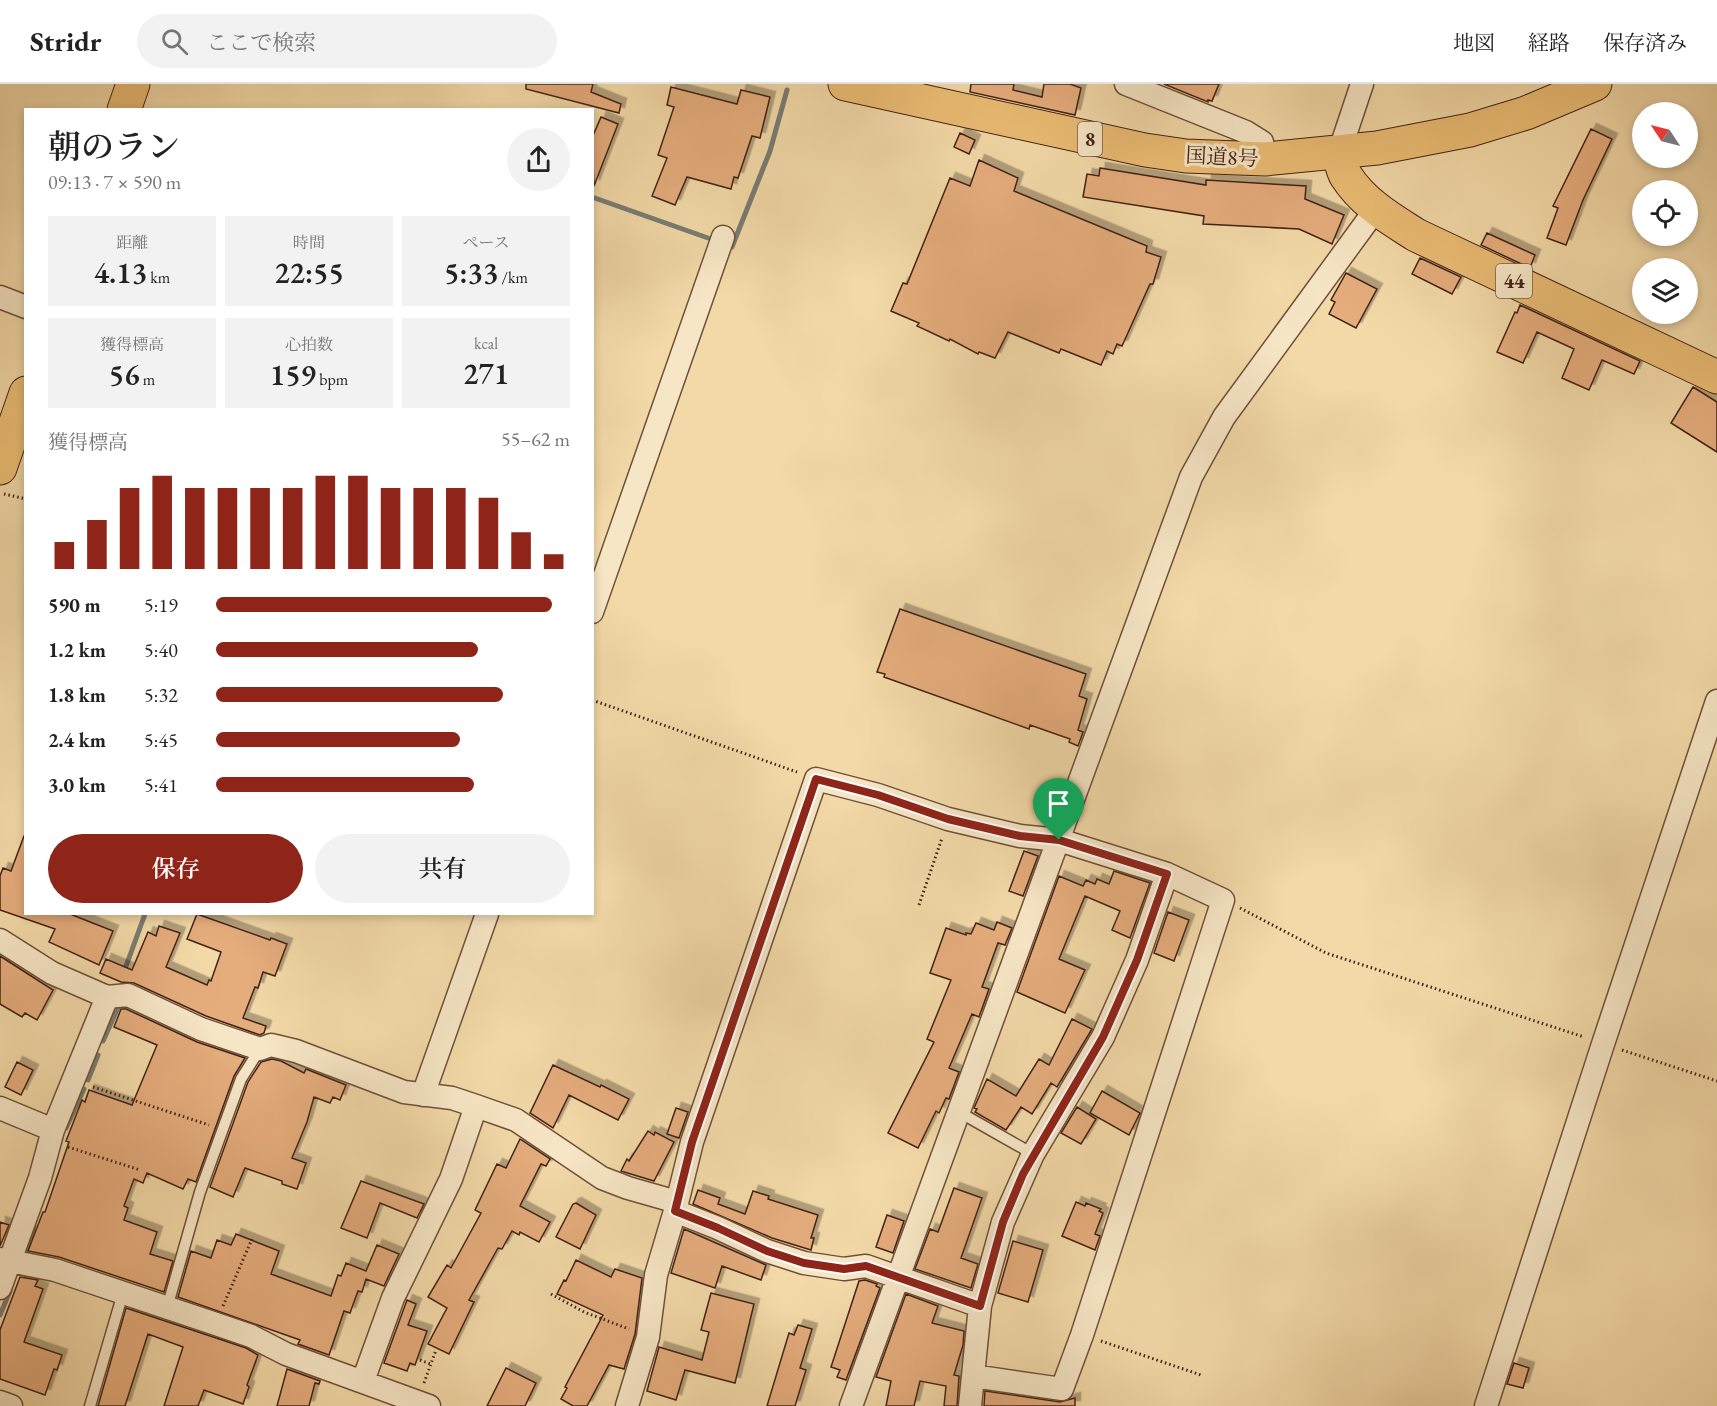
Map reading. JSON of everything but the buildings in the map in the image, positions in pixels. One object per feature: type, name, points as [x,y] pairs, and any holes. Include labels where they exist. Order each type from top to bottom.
[{"type":"main road","points":[[125,108],[133,84]]},
{"type":"main road","name":"国道8号","points":[[845,84],[1145,150],[1186,156],[1265,159],[1339,153],[1422,141],[1470,130],[1526,113],[1595,84]]},
{"type":"main road","name":"44","points":[[1339,153],[1345,174],[1356,189],[1376,209],[1416,235],[1717,377]]},
{"type":"main road","points":[[0,468],[24,399]]},
{"type":"street","points":[[1126,84],[1246,132],[1262,142],[1265,159]]},
{"type":"street","points":[[1339,153],[1362,84]]},
{"type":"street","points":[[851,1406],[1191,477],[1224,417],[1376,209]]},
{"type":"street","points":[[594,606],[723,237]]},
{"type":"street","points":[[0,297],[24,306]]},
{"type":"street","points":[[1486,1406],[1717,701]]},
{"type":"street","points":[[627,1406],[648,1336],[656,1275],[692,1142],[816,779],[878,795],[948,819],[1020,836],[1059,840],[1167,874],[1223,900],[1082,1335],[1062,1389],[973,1376]]},
{"type":"street","points":[[970,1406],[980,1306],[1003,1222],[1034,1154],[1103,1037],[1137,960],[1167,874]]},
{"type":"street","points":[[423,1095],[487,915]]},
{"type":"street","points":[[0,940],[52,973],[107,997],[128,995],[201,1029],[260,1049],[271,1045],[404,1092],[452,1098],[516,1120],[602,1178],[676,1207],[767,1251],[804,1263],[844,1269],[866,1266],[980,1306]]},
{"type":"street","points":[[0,1288],[5,1260],[39,1178],[51,1136],[107,997]]},
{"type":"street","points":[[363,1381],[393,1298],[451,1179],[476,1106]]},
{"type":"street","points":[[0,1108],[51,1136]]},
{"type":"street","points":[[5,1260],[55,1270],[251,1336],[286,1354],[423,1404]]},
{"type":"street","points":[[0,1402],[10,1406]]},
{"type":"lane","points":[[167,1308],[200,1192],[222,1130],[241,1079],[260,1049]]},
{"type":"lane","points":[[959,1112],[1034,1154]]},
{"type":"lane","points":[[90,1406],[123,1293]]},
{"type":"path","points":[[0,493],[24,499]]},
{"type":"path","points":[[594,701],[816,779]]},
{"type":"path","points":[[919,905],[948,819]]},
{"type":"path","points":[[1223,900],[1326,953],[1717,1081]]},
{"type":"path","points":[[74,1081],[222,1130]]},
{"type":"path","points":[[51,1136],[140,1170]]},
{"type":"path","points":[[216,1324],[252,1239]]},
{"type":"path","points":[[551,1294],[584,1312],[648,1336]]},
{"type":"path","points":[[1082,1335],[1201,1375]]},
{"type":"path","points":[[423,1404],[436,1350]]},
{"type":"path","points":[[420,1360],[431,1364]]},
{"type":"waterway","points":[[732,247],[770,151],[787,90]]},
{"type":"waterway","points":[[594,198],[708,238]]},
{"type":"waterway","points":[[125,969],[145,915]]},
{"type":"waterway","points":[[103,1041],[120,1003]]},
{"type":"waterway","points":[[88,1080],[98,1055]]},
{"type":"waterway","points":[[66,1128],[84,1089]]},
{"type":"waterway","points":[[27,1249],[34,1226]]},
{"type":"waterway","points":[[0,1315],[10,1291]]},
{"type":"route","points":[[816,779],[878,795],[948,819],[1020,836],[1059,840],[1167,874],[1137,960],[1103,1037],[1023,1174],[1003,1222],[980,1306],[866,1266],[844,1269],[804,1263],[767,1251],[675,1211],[692,1142],[816,779]]}]
